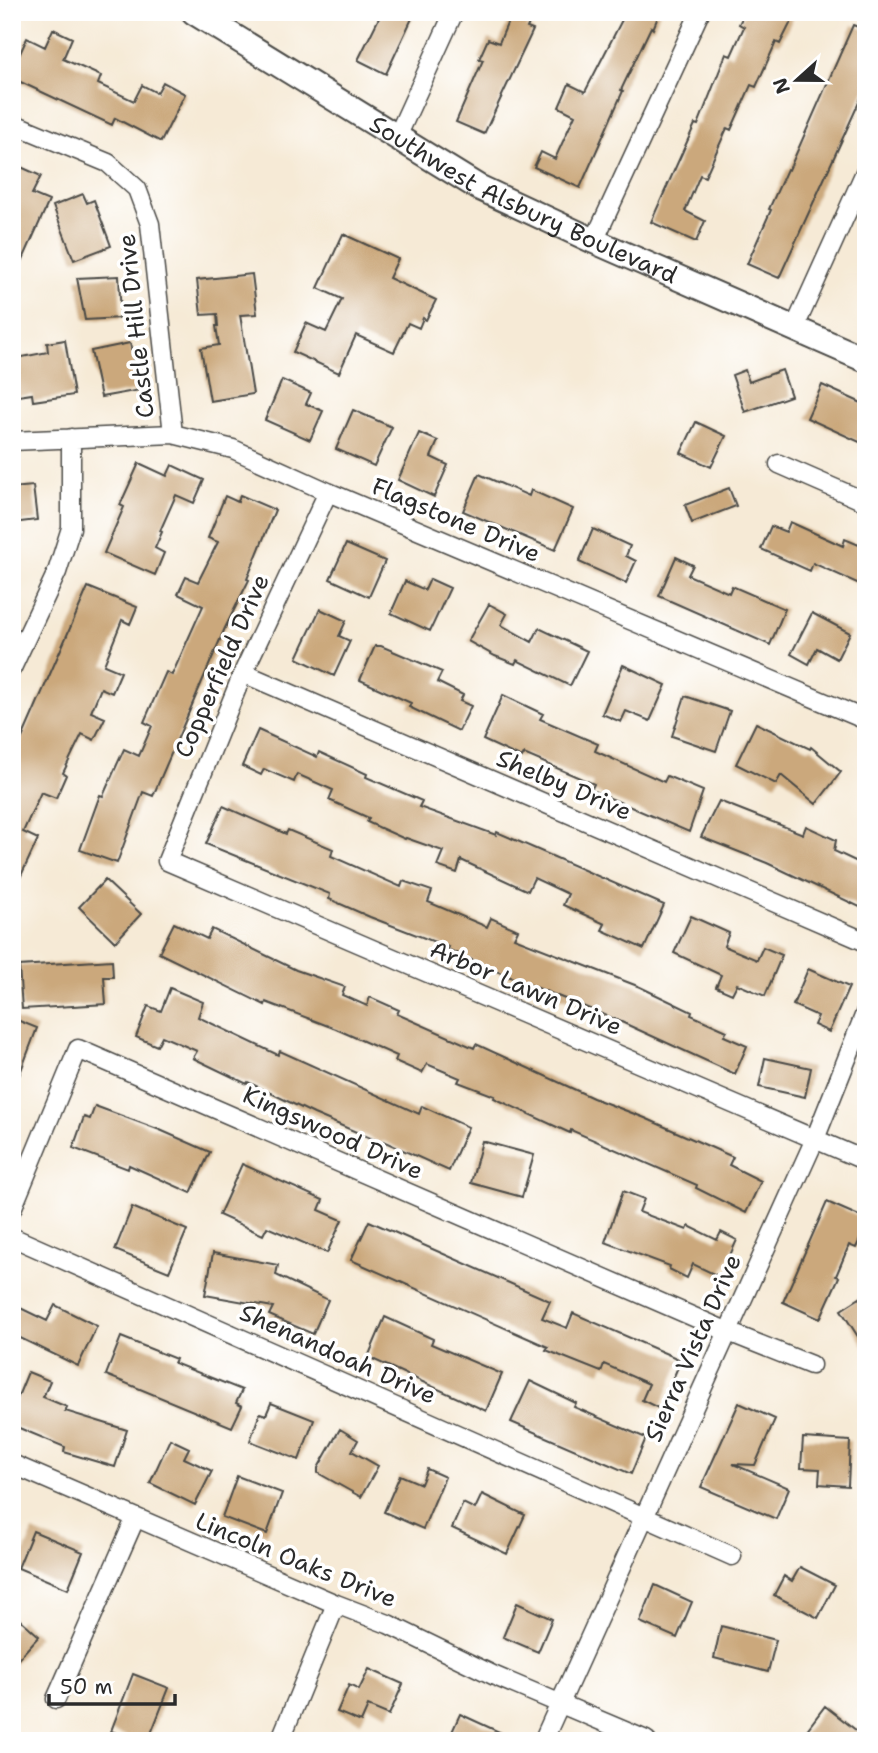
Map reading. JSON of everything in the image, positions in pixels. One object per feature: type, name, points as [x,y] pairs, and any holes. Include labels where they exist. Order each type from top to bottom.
[{"type":"main road","name":"Southwest Alsbury Boulevard","points":[[194,12],[478,187],[866,360]]},
{"type":"street","points":[[397,137],[454,12]]},
{"type":"street","points":[[594,241],[700,12]]},
{"type":"street","name":"Castle Hill Drive","points":[[12,123],[108,163],[137,189],[150,224],[173,434]]},
{"type":"street","points":[[794,329],[866,170]]},
{"type":"street","name":"Flagstone Drive","points":[[12,441],[173,434],[233,449],[328,492],[866,720]]},
{"type":"street","points":[[12,668],[57,572],[71,528],[71,438]]},
{"type":"street","points":[[779,464],[866,502]]},
{"type":"street","name":"Copperfield Drive","points":[[167,861],[243,673],[328,492]]},
{"type":"street","name":"Shelby Drive","points":[[243,673],[866,942]]},
{"type":"street","name":"Arbor Lawn Drive","points":[[167,861],[866,1161]]},
{"type":"street","name":"Sierra Vista Drive","points":[[543,1741],[815,1139],[866,1011]]},
{"type":"street","name":"Kingswood Drive","points":[[12,1209],[78,1049],[726,1331]]},
{"type":"street","name":"Shenandoah Drive","points":[[12,1237],[732,1556]]},
{"type":"street","points":[[726,1331],[811,1365]]},
{"type":"street","name":"Lincoln Oaks Drive","points":[[12,1464],[336,1604],[388,1623],[495,1676],[646,1741]]},
{"type":"street","points":[[56,1699],[135,1519]]},
{"type":"street","points":[[280,1741],[336,1604]]},
{"type":"building","points":[[382,12],[415,12],[386,74],[358,60]]},
{"type":"building","points":[[512,12],[534,12],[527,28],[533,30],[484,134],[456,122],[483,60],[479,59],[488,39],[499,43]]},
{"type":"building","points":[[626,12],[660,12],[621,90],[623,91],[580,188],[534,167],[541,152],[555,159],[575,115],[559,107],[569,84],[585,92]]},
{"type":"building","points":[[745,12],[796,12],[780,44],[776,42],[756,87],[751,85],[731,130],[727,128],[705,177],[700,175],[685,211],[705,221],[696,242],[651,222],[695,124],[698,125],[726,54],[731,56],[744,27],[739,24]]},
{"type":"building","points":[[853,25],[866,30],[866,87],[779,278],[747,264],[771,210],[769,209]]},
{"type":"building","points":[[53,29],[72,38],[63,59],[101,76],[98,84],[134,101],[142,85],[157,93],[163,82],[185,94],[161,142],[115,118],[112,125],[12,78],[12,71],[27,38],[45,47]]},
{"type":"building","points":[[12,163],[41,176],[32,194],[49,201],[12,284]]},
{"type":"building","points":[[83,194],[87,203],[94,200],[111,246],[74,260],[53,206]]},
{"type":"building","points":[[343,234],[398,259],[389,278],[436,300],[419,328],[408,323],[394,352],[356,335],[339,373],[293,352],[306,323],[326,332],[342,299],[318,288]]},
{"type":"building","points":[[252,274],[257,314],[240,315],[253,394],[210,401],[201,348],[219,345],[217,314],[201,315],[197,280]]},
{"type":"building","points":[[119,276],[121,318],[85,320],[77,278]]},
{"type":"building","points":[[65,340],[74,395],[33,401],[32,394],[12,397],[12,359],[48,352],[47,343]]},
{"type":"building","points":[[130,343],[140,390],[101,397],[91,351]]},
{"type":"building","points":[[745,370],[749,382],[782,370],[791,396],[745,412],[732,375]]},
{"type":"building","points":[[282,380],[311,393],[306,404],[323,411],[310,440],[265,420]]},
{"type":"building","points":[[822,385],[866,405],[866,445],[807,418]]},
{"type":"building","points":[[353,410],[392,427],[374,466],[336,449]]},
{"type":"building","points":[[696,422],[726,436],[711,467],[681,453]]},
{"type":"building","points":[[419,433],[438,441],[431,457],[448,465],[434,497],[398,480]]},
{"type":"building","points":[[139,463],[167,476],[172,465],[204,480],[194,503],[176,495],[155,548],[164,553],[155,575],[104,553],[124,507],[120,505]]},
{"type":"building","points":[[479,474],[529,496],[531,490],[573,509],[555,550],[463,511]]},
{"type":"building","points":[[33,486],[37,520],[12,523],[12,488]]},
{"type":"building","points":[[729,488],[736,506],[692,523],[685,505]]},
{"type":"building","points":[[240,495],[275,510],[247,579],[249,580],[225,628],[153,796],[143,792],[117,863],[80,850],[100,795],[103,796],[124,749],[139,756],[152,726],[144,722],[166,672],[172,675],[203,606],[178,594],[186,577],[198,582],[218,542],[208,538],[225,496],[238,502]]},
{"type":"building","points":[[790,522],[843,546],[845,539],[866,548],[866,587],[813,563],[810,571],[761,549],[771,526],[786,532]]},
{"type":"building","points":[[593,529],[630,546],[626,556],[636,561],[626,583],[579,562]]},
{"type":"building","points":[[346,544],[385,561],[369,597],[330,579]]},
{"type":"building","points":[[676,557],[693,565],[688,575],[729,593],[732,586],[785,609],[770,645],[659,596]]},
{"type":"building","points":[[430,579],[450,588],[430,631],[391,613],[405,581],[425,590]]},
{"type":"building","points":[[88,587],[137,607],[130,624],[122,620],[104,665],[121,672],[112,693],[101,688],[91,712],[105,718],[94,740],[82,734],[63,773],[66,775],[56,798],[41,792],[23,832],[38,839],[12,895],[12,761]]},
{"type":"building","points":[[489,604],[507,614],[501,625],[532,642],[539,628],[587,651],[570,686],[517,660],[515,664],[495,656],[468,641]]},
{"type":"building","points":[[320,609],[346,621],[339,636],[350,641],[334,676],[297,658]]},
{"type":"building","points":[[812,613],[850,633],[837,659],[817,648],[809,664],[791,654]]},
{"type":"building","points":[[375,646],[381,646],[442,672],[437,682],[463,695],[460,701],[471,706],[459,731],[409,707],[411,703],[360,680]]},
{"type":"building","points":[[623,665],[666,685],[650,721],[626,711],[621,722],[602,714]]},
{"type":"building","points":[[503,695],[543,714],[540,719],[598,744],[595,751],[664,782],[667,776],[703,791],[689,832],[591,790],[594,784],[524,754],[522,758],[483,740]]},
{"type":"building","points":[[685,696],[730,711],[716,751],[672,736]]},
{"type":"building","points":[[756,723],[810,749],[811,747],[841,772],[816,804],[781,775],[776,784],[736,764]]},
{"type":"building","points":[[258,730],[317,757],[319,752],[367,774],[366,777],[422,801],[419,807],[496,835],[497,832],[664,905],[644,949],[602,930],[605,924],[563,905],[568,894],[534,878],[528,891],[461,860],[457,873],[437,866],[443,851],[405,839],[367,822],[369,818],[329,800],[333,790],[297,774],[294,782],[264,769],[261,775],[242,766]]},
{"type":"building","points":[[719,801],[803,834],[806,826],[836,840],[834,851],[866,866],[866,910],[767,863],[701,837]]},
{"type":"building","points":[[223,806],[286,834],[288,830],[333,849],[331,856],[401,887],[403,881],[432,891],[428,902],[487,927],[491,918],[518,930],[514,938],[640,987],[692,1012],[691,1015],[727,1031],[724,1036],[747,1046],[735,1074],[617,1020],[508,976],[447,949],[448,947],[329,899],[330,894],[206,844]]},
{"type":"building","points":[[105,880],[141,914],[115,942],[79,907]]},
{"type":"building","points":[[691,916],[729,933],[724,946],[757,960],[763,947],[782,955],[765,996],[737,984],[732,994],[716,987],[721,975],[674,953]]},
{"type":"building","points":[[174,923],[207,939],[212,929],[296,970],[345,987],[342,995],[367,1006],[370,997],[399,1010],[397,1014],[474,1048],[476,1044],[593,1098],[733,1157],[729,1165],[761,1181],[746,1213],[696,1188],[697,1185],[571,1130],[570,1133],[494,1098],[495,1096],[458,1082],[460,1078],[427,1064],[422,1073],[395,1061],[397,1056],[336,1029],[266,1002],[265,1005],[159,953]]},
{"type":"building","points":[[112,960],[113,977],[104,977],[106,1004],[22,1009],[19,966]]},
{"type":"building","points":[[808,969],[849,987],[829,1032],[814,1025],[818,1016],[793,1005]]},
{"type":"building","points":[[170,988],[203,1002],[198,1017],[278,1055],[280,1051],[419,1114],[422,1106],[468,1127],[449,1171],[314,1114],[248,1082],[247,1084],[193,1058],[197,1051],[162,1036],[157,1046],[136,1037],[148,1006],[161,1011]]},
{"type":"building","points":[[12,1018],[37,1028],[14,1089],[12,1089]]},
{"type":"building","points":[[765,1058],[811,1068],[805,1097],[759,1087]]},
{"type":"building","points":[[95,1106],[210,1152],[191,1193],[129,1165],[128,1169],[73,1148],[84,1117],[90,1119]]},
{"type":"building","points":[[482,1141],[534,1155],[522,1197],[471,1183]]},
{"type":"building","points":[[242,1164],[323,1200],[319,1210],[342,1220],[327,1253],[267,1227],[263,1235],[219,1215]]},
{"type":"building","points":[[623,1191],[644,1199],[639,1212],[687,1230],[689,1226],[717,1240],[721,1232],[737,1240],[720,1277],[693,1264],[687,1278],[669,1269],[670,1266],[605,1242]]},
{"type":"building","points":[[827,1202],[866,1219],[866,1226],[856,1248],[849,1245],[836,1276],[839,1277],[820,1319],[783,1302]]},
{"type":"building","points":[[132,1207],[187,1230],[169,1272],[115,1250]]},
{"type":"building","points":[[369,1221],[550,1301],[542,1318],[567,1328],[573,1313],[681,1360],[660,1409],[642,1400],[649,1384],[604,1364],[601,1372],[546,1350],[548,1347],[351,1260]]},
{"type":"building","points":[[213,1253],[278,1265],[276,1275],[328,1300],[313,1334],[269,1315],[273,1307],[205,1295]]},
{"type":"building","points":[[866,1294],[866,1349],[841,1310]]},
{"type":"building","points":[[12,1304],[47,1321],[55,1305],[97,1326],[78,1366],[12,1334]]},
{"type":"building","points":[[385,1317],[433,1339],[431,1344],[502,1374],[486,1411],[368,1357]]},
{"type":"building","points":[[121,1337],[176,1359],[174,1363],[242,1390],[236,1403],[242,1406],[232,1427],[106,1375]]},
{"type":"building","points":[[28,1372],[50,1381],[43,1397],[67,1407],[65,1411],[127,1430],[115,1467],[64,1452],[65,1447],[12,1425],[12,1411]]},
{"type":"building","points":[[530,1381],[576,1403],[574,1407],[646,1438],[631,1474],[511,1422]]},
{"type":"building","points":[[271,1403],[314,1420],[299,1460],[250,1441],[260,1413],[266,1415]]},
{"type":"building","points":[[739,1403],[775,1419],[755,1465],[733,1464],[789,1488],[776,1519],[701,1487]]},
{"type":"building","points":[[340,1429],[358,1440],[352,1451],[378,1466],[361,1497],[318,1473],[318,1468]]},
{"type":"building","points":[[803,1438],[850,1441],[848,1486],[819,1484],[820,1469],[801,1468]]},
{"type":"building","points":[[170,1439],[189,1448],[184,1458],[212,1471],[195,1505],[150,1483]]},
{"type":"building","points":[[427,1469],[445,1477],[423,1529],[384,1512],[400,1475],[421,1484]]},
{"type":"building","points":[[237,1476],[282,1493],[267,1534],[222,1517]]},
{"type":"building","points":[[482,1494],[525,1515],[507,1554],[452,1528],[463,1503],[475,1509]]},
{"type":"building","points":[[33,1531],[83,1552],[68,1589],[18,1568]]},
{"type":"building","points":[[800,1567],[835,1585],[818,1618],[774,1595],[784,1576],[792,1581]]},
{"type":"building","points":[[655,1585],[692,1602],[677,1638],[640,1622]]},
{"type":"building","points":[[517,1603],[552,1619],[538,1652],[503,1637]]},
{"type":"building","points":[[21,1620],[39,1636],[12,1666],[12,1630]]},
{"type":"building","points":[[721,1626],[776,1640],[768,1672],[714,1658]]},
{"type":"building","points":[[369,1669],[403,1684],[389,1715],[368,1706],[361,1722],[337,1712],[349,1685],[359,1690]]},
{"type":"building","points":[[133,1674],[169,1688],[148,1741],[136,1741],[111,1731]]},
{"type":"building","points":[[825,1706],[866,1738],[866,1741],[811,1741],[803,1735]]},
{"type":"building","points":[[460,1714],[519,1741],[448,1741]]}]
